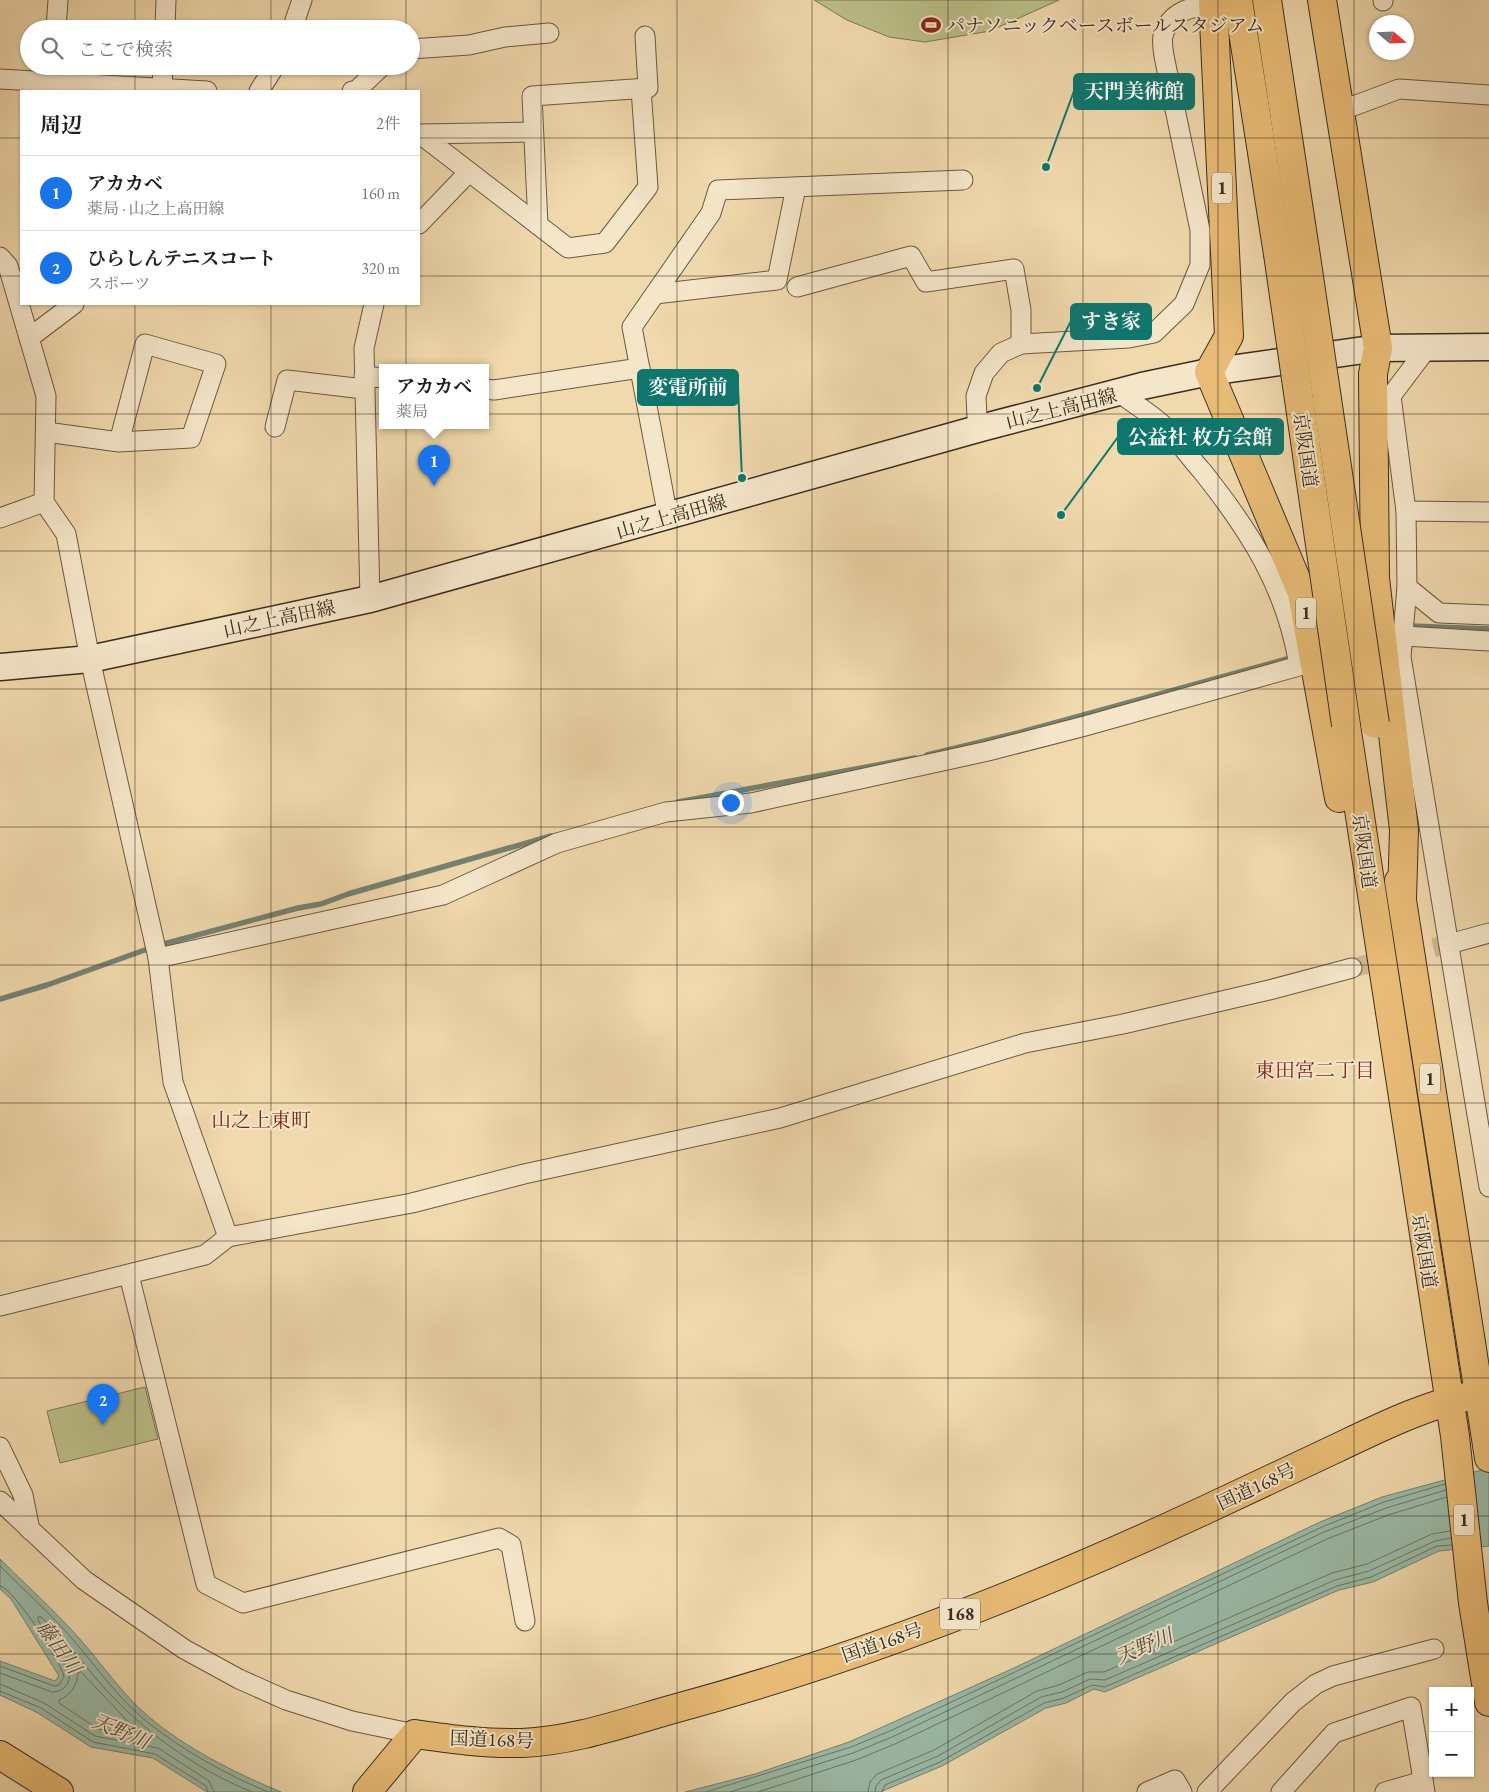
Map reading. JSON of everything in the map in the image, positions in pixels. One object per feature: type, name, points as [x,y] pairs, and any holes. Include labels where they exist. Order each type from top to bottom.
[{"type":"highway","name":"京阪国道","points":[[1267,0],[1375,724],[1488,1446]]},
{"type":"highway","points":[[1322,0],[1378,348],[1373,374],[1375,578],[1404,830],[1402,899]]},
{"type":"highway","name":"京阪国道","points":[[1222,2],[1278,254],[1366,862],[1455,1436],[1473,1603],[1489,1702]]},
{"type":"highway","name":"1","points":[[1222,2],[1229,336],[1209,372],[1302,593],[1345,832],[1366,862]]},
{"type":"highway","name":"国道168号","points":[[415,1734],[484,1742],[524,1743],[553,1739],[589,1733],[767,1681],[918,1630],[1106,1556],[1385,1425],[1448,1400],[1480,1394]]},
{"type":"highway","points":[[367,1792],[415,1734]]},
{"type":"highway","points":[[0,1755],[59,1792]]},
{"type":"street","points":[[57,20],[58,0]]},
{"type":"street","points":[[165,20],[166,0]]},
{"type":"street","points":[[295,20],[302,0]]},
{"type":"street","points":[[981,428],[977,417],[976,396],[984,374],[1001,353],[1021,344],[1129,338],[1154,333],[1184,304],[1200,266],[1200,230],[1164,56],[1163,36],[1175,16],[1196,5],[1222,2]]},
{"type":"street","points":[[420,48],[469,45],[505,37],[549,33]]},
{"type":"street","points":[[538,226],[532,96],[648,88],[645,36]]},
{"type":"street","points":[[0,80],[44,75]]},
{"type":"street","points":[[61,75],[192,90]]},
{"type":"street","points":[[162,88],[163,75]]},
{"type":"street","points":[[260,90],[269,75]]},
{"type":"street","points":[[357,90],[373,75]]},
{"type":"street","points":[[533,132],[420,134],[568,248],[605,243],[648,187],[640,89]]},
{"type":"street","points":[[1340,111],[1399,89],[1489,95]]},
{"type":"street","points":[[420,223],[470,172]]},
{"type":"street","points":[[668,517],[632,327],[711,213],[718,190],[963,180]]},
{"type":"street","points":[[655,294],[777,280],[796,187]]},
{"type":"street","points":[[797,287],[911,256],[926,282],[1014,269],[1020,310],[1021,344]]},
{"type":"street","points":[[10,260],[20,301]]},
{"type":"street","points":[[21,305],[46,396],[44,502],[66,534],[90,659],[158,958],[173,1082],[228,1237]]},
{"type":"street","points":[[29,338],[73,305]]},
{"type":"street","points":[[370,598],[364,348],[372,305]]},
{"type":"street","points":[[46,432],[119,442],[190,438],[216,364],[145,344],[119,442]]},
{"type":"street","points":[[1428,347],[1392,396],[1406,511],[1407,587],[1397,637],[1489,1187]]},
{"type":"street","name":"山之上高田線","points":[[0,666],[90,659],[370,598],[668,517],[981,428],[1209,372],[1378,348],[1489,347]]},
{"type":"street","points":[[489,389],[640,368]]},
{"type":"street","points":[[275,427],[287,380],[364,382],[379,379]]},
{"type":"street","points":[[158,958],[443,895],[557,844],[666,812],[750,803],[988,751],[1299,666],[1294,634],[1281,596],[1256,546],[1229,505],[1167,429],[1120,393]]},
{"type":"street","points":[[0,518],[44,502]]},
{"type":"street","points":[[1406,511],[1489,512]]},
{"type":"street","points":[[1407,587],[1439,613],[1489,615]]},
{"type":"street","points":[[1397,637],[1489,641]]},
{"type":"street","points":[[1448,944],[1489,933]]},
{"type":"street","points":[[0,1306],[204,1256],[228,1237],[420,1201],[524,1174],[780,1118],[1025,1043],[1233,999],[1352,968]]},
{"type":"street","points":[[129,1275],[206,1584],[244,1603],[499,1538],[512,1546],[525,1621]]},
{"type":"street","points":[[0,1447],[23,1495],[30,1530]]},
{"type":"street","points":[[0,1501],[84,1580],[184,1648],[238,1679],[286,1700],[352,1721],[415,1734]]},
{"type":"street","points":[[1208,1792],[1293,1702],[1316,1684],[1333,1676],[1434,1649]]},
{"type":"street","points":[[1281,1792],[1334,1733],[1411,1707],[1424,1786],[1385,1792]]},
{"type":"street","points":[[1146,1792],[1175,1780],[1182,1792]]},
{"type":"green space","name":"パナソニックベースボールスタジアム","points":[[814,0],[1059,0],[990,31],[925,42],[889,37],[847,20]]},
{"type":"green space","points":[[145,1387],[158,1439],[60,1463],[47,1411]]},
{"type":"water","name":"天野川","points":[[1489,1468],[1489,1546],[1439,1551],[1373,1582],[1339,1590],[1105,1692],[1094,1689],[1066,1703],[1046,1708],[942,1766],[880,1792],[685,1792],[755,1774],[849,1742],[1014,1668],[1320,1522],[1382,1497]]},
{"type":"water","points":[[0,1559],[69,1627],[121,1689],[149,1717],[195,1750],[246,1777],[281,1792],[207,1792],[153,1758],[91,1747],[38,1713],[0,1695],[0,1661],[55,1681],[59,1676],[11,1599],[0,1589]]},
{"type":"waterway","points":[[1410,626],[1489,629]]},
{"type":"waterway","points":[[927,755],[1018,733],[1294,657]]},
{"type":"waterway","points":[[678,802],[915,758]]},
{"type":"waterway","points":[[0,999],[47,985],[156,946],[298,908],[321,904],[348,894],[551,836]]},
{"type":"tunnel","points":[[1352,968],[1449,944]]},
{"type":"place","name":"パナソニックベースボールスタジアム","points":[[931,25]]},
{"type":"place","name":"天門美術館","points":[[1046,167]]},
{"type":"place","name":"すき家","points":[[1037,388]]},
{"type":"place","name":"変電所前","points":[[742,478]]},
{"type":"place","name":"アカカベ","points":[[434,486]]},
{"type":"place","name":"公益社 枚方会館","points":[[1061,515]]},
{"type":"place","name":"ひらしんテニスコート","points":[[103,1425]]},
{"type":"district","name":"東田宮二丁目","points":[[1315,1070]]},
{"type":"district","name":"山之上東町","points":[[261,1120]]},
{"type":"water label","name":"藤田川","points":[[59,1647]]}]
